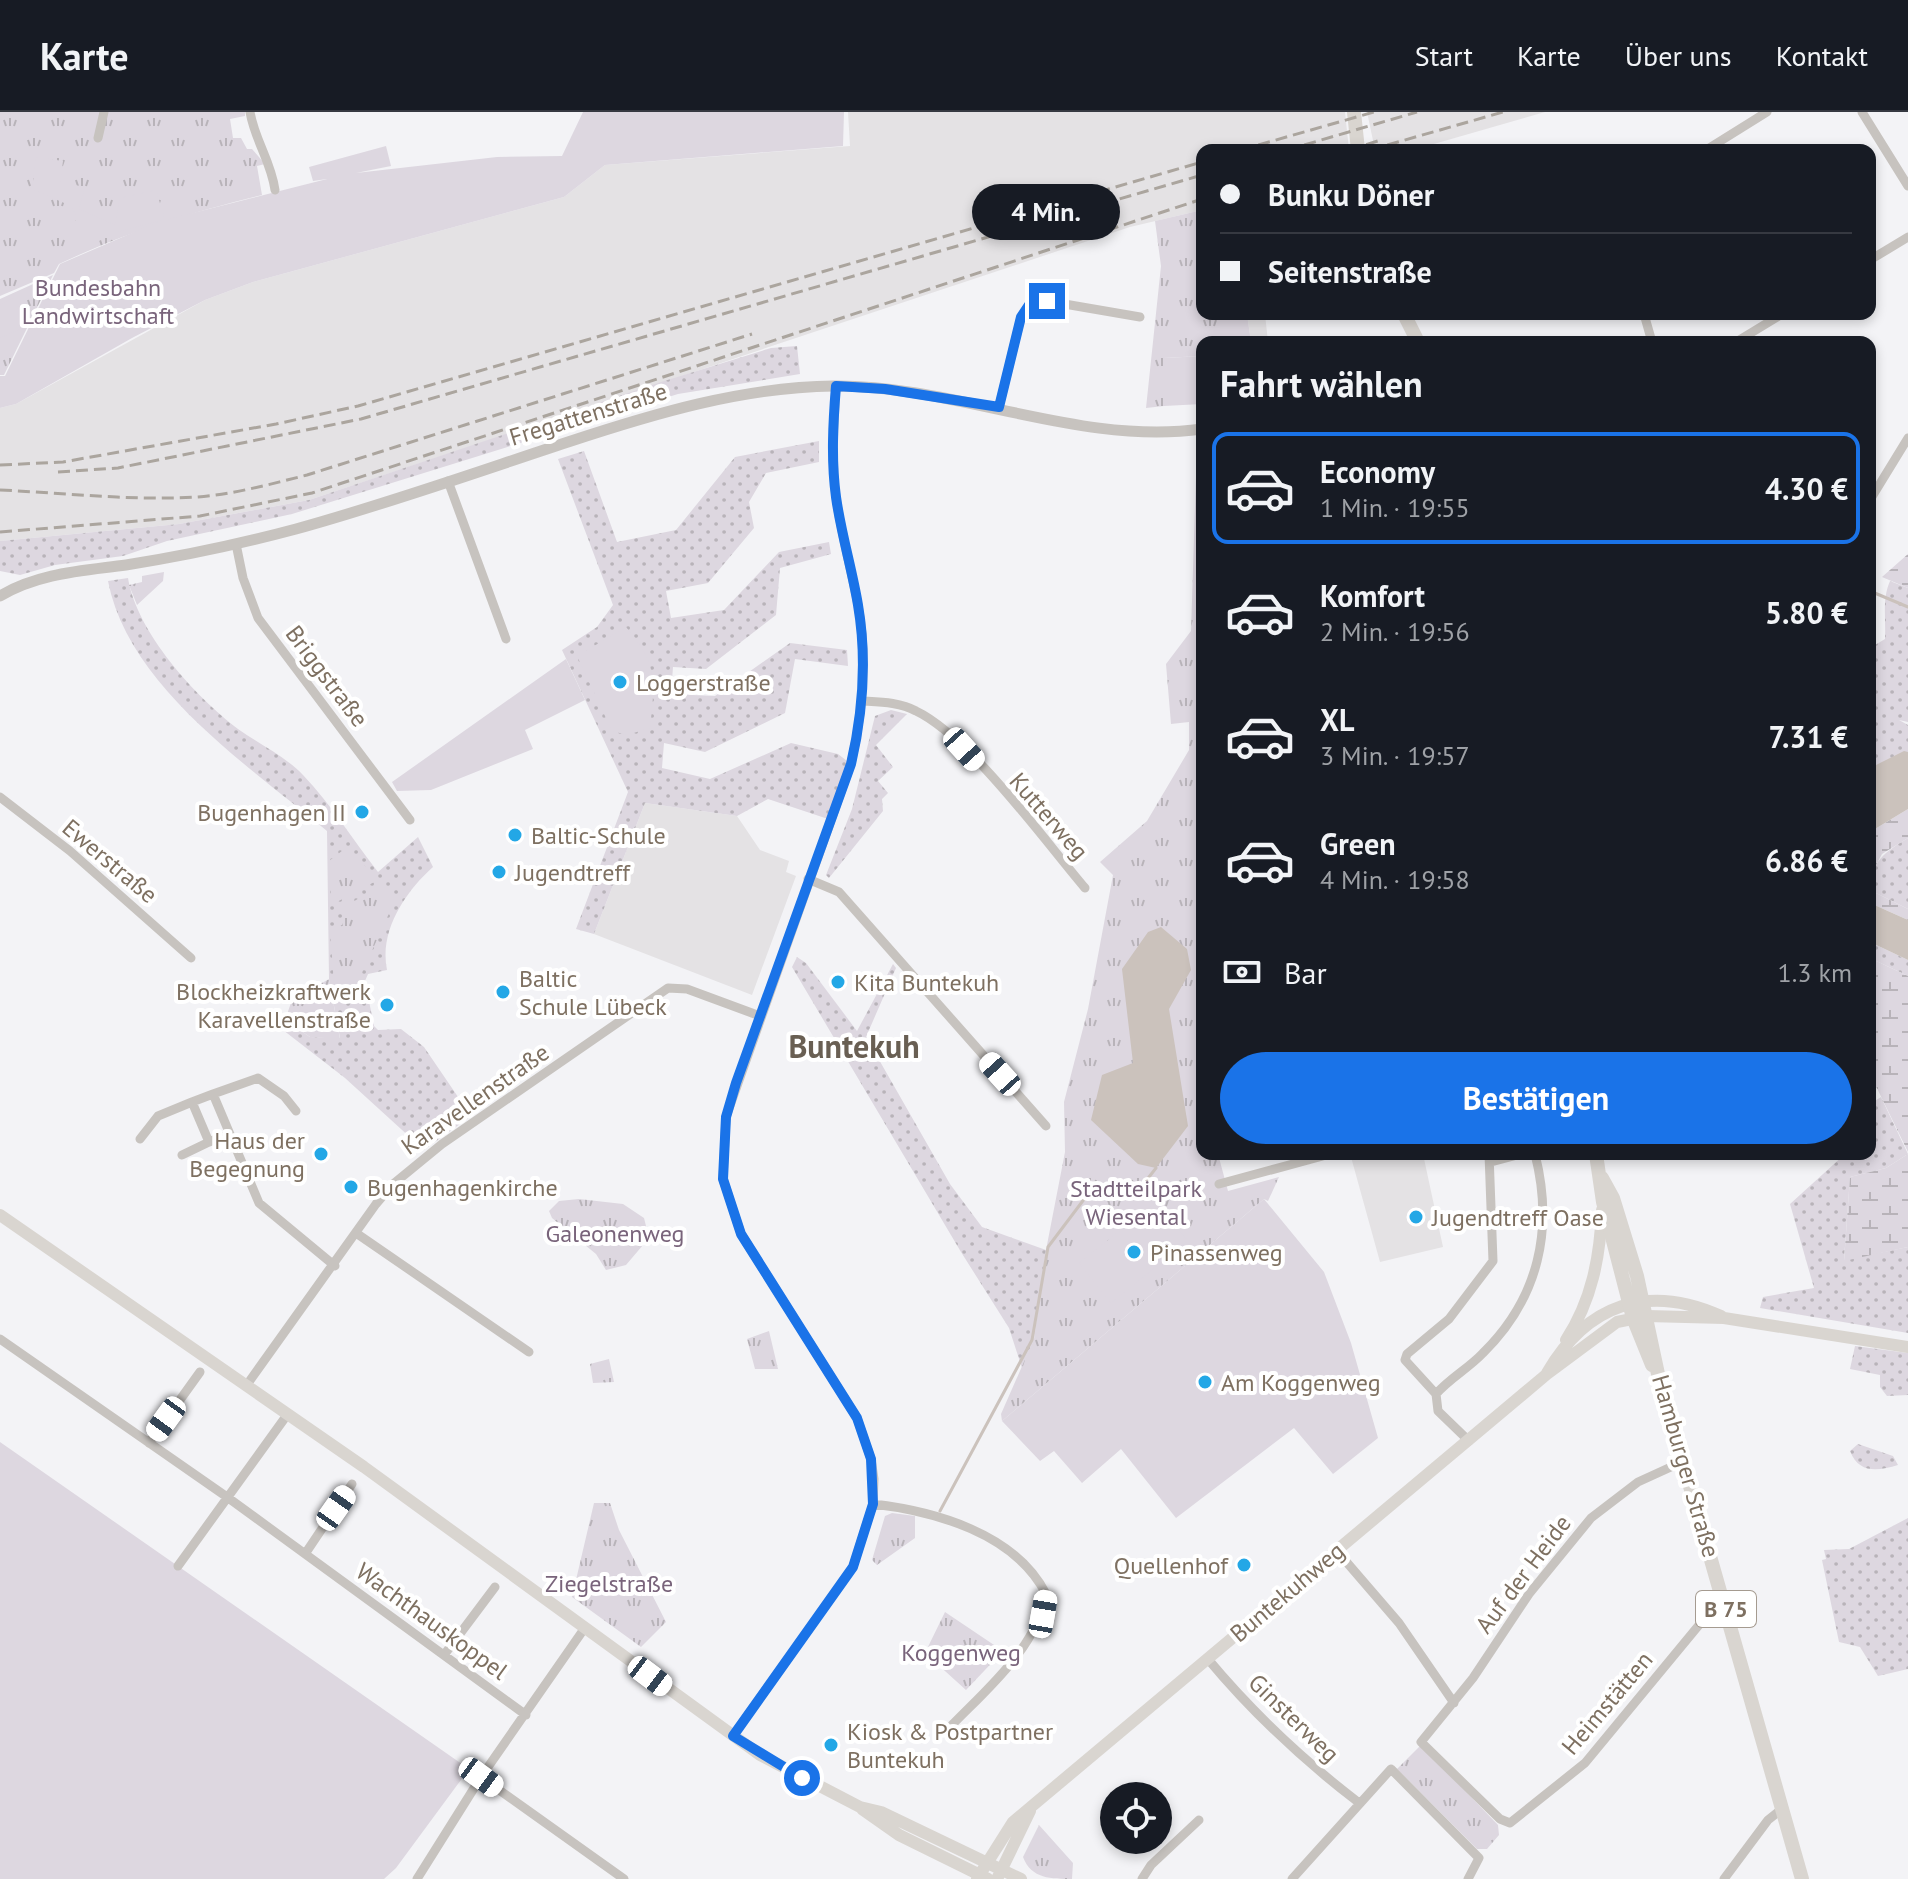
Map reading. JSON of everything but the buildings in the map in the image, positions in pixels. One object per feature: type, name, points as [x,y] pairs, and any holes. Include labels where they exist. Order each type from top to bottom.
[{"type":"main road","points":[[1354,112],[1357,144]]},
{"type":"main road","name":"B 75","points":[[1598,1160],[1603,1202],[1636,1301]]},
{"type":"main road","name":"Hamburger Straße","points":[[1602,1178],[1613,1198],[1639,1284],[1636,1301],[1640,1317],[1723,1596],[1802,1879]]},
{"type":"main road","points":[[1557,1357],[1574,1327],[1593,1281],[1600,1256],[1603,1202]]},
{"type":"main road","points":[[0,1215],[287,1415],[733,1736],[790,1772],[860,1807],[899,1835],[981,1878]]},
{"type":"main road","points":[[1636,1301],[1690,1307],[1724,1318]]},
{"type":"main road","name":"Buntekuhweg","points":[[1547,1374],[1557,1357],[1612,1308],[1636,1301]]},
{"type":"main road","points":[[1640,1317],[1724,1318],[1908,1347]]},
{"type":"main road","name":"Buntekuhweg","points":[[981,1878],[986,1860],[1013,1822],[1030,1811],[1207,1658],[1547,1374],[1617,1322],[1640,1317]]},
{"type":"main road","points":[[860,1807],[881,1812],[986,1860],[1000,1874],[1021,1879]]},
{"type":"main road","name":"Buntekuhweg","points":[[1000,1874],[1030,1811]]},
{"type":"street","points":[[98,138],[104,112]]},
{"type":"street","points":[[250,112],[254,136],[271,164],[275,190]]},
{"type":"street","points":[[1716,144],[1767,112]]},
{"type":"street","points":[[1862,112],[1908,186]]},
{"type":"street","points":[[1876,256],[1908,237]]},
{"type":"street","points":[[999,407],[1021,317],[1029,305],[1047,301],[1140,317]]},
{"type":"street","points":[[1746,336],[1772,320]]},
{"type":"street","points":[[733,1736],[853,1567],[873,1504],[871,1459],[857,1418],[741,1234],[726,1195],[726,1117],[851,764],[862,701],[859,608],[835,488],[836,386]]},
{"type":"street","name":"Fregattenstraße","points":[[0,596],[56,574],[236,544],[296,529],[695,404],[836,386],[895,390],[1126,432],[1196,429]]},
{"type":"street","points":[[1876,490],[1908,438]]},
{"type":"street","points":[[448,481],[506,639]]},
{"type":"street","name":"Briggstraße","points":[[236,544],[243,578],[258,618],[410,820]]},
{"type":"street","name":"Kutterweg","points":[[862,701],[888,702],[916,710],[952,736],[1085,888]]},
{"type":"street","name":"Ewerstraße","points":[[0,797],[70,851],[191,958]]},
{"type":"street","points":[[808,879],[839,892],[1046,1126]]},
{"type":"street","name":"Karavellenstraße","points":[[246,1386],[335,1266],[376,1204],[407,1172],[668,988],[687,989],[760,1016]]},
{"type":"street","points":[[140,1139],[158,1116],[258,1078],[284,1096],[296,1111]]},
{"type":"street","points":[[213,1094],[259,1203],[267,1213],[335,1266]]},
{"type":"street","points":[[192,1102],[209,1142]]},
{"type":"street","points":[[182,1155],[229,1134]]},
{"type":"street","points":[[1219,1184],[1308,1160]]},
{"type":"street","points":[[1469,1441],[1438,1411],[1436,1394],[1405,1360],[1407,1354],[1449,1319],[1493,1261],[1490,1160]]},
{"type":"street","points":[[1436,1394],[1483,1353],[1525,1301],[1528,1281],[1542,1249],[1543,1188],[1536,1160]]},
{"type":"street","points":[[356,1233],[529,1352]]},
{"type":"street","name":"Wachthauskoppel","points":[[0,1339],[227,1497],[526,1715]]},
{"type":"street","points":[[149,1443],[200,1372]]},
{"type":"street","points":[[178,1566],[287,1415]]},
{"type":"street","name":"Auf der Heide","points":[[1421,1742],[1454,1703],[1522,1604],[1591,1518],[1630,1487],[1684,1461]]},
{"type":"street","points":[[305,1554],[352,1484]]},
{"type":"street","points":[[873,1504],[923,1510],[976,1531],[1017,1559],[1046,1594],[1043,1614],[1023,1647],[952,1725]]},
{"type":"street","points":[[1337,1551],[1399,1623],[1454,1703]]},
{"type":"street","points":[[444,1655],[495,1587]]},
{"type":"street","name":"Heimstätten","points":[[1421,1742],[1500,1819],[1510,1823],[1585,1763],[1723,1596]]},
{"type":"street","points":[[417,1879],[481,1777],[584,1629]]},
{"type":"street","name":"Ginsterweg","points":[[1207,1658],[1254,1711],[1321,1774],[1358,1802]]},
{"type":"street","points":[[1292,1879],[1358,1802],[1391,1769],[1479,1858],[1468,1879]]},
{"type":"street","points":[[481,1777],[624,1879]]},
{"type":"street","points":[[1724,1879],[1768,1820],[1783,1808]]},
{"type":"street","points":[[1142,1879],[1151,1865],[1199,1820]]},
{"type":"shaded area","points":[[848,112],[1345,112],[1348,144],[1196,144],[1196,211],[1130,227],[309,500],[179,524],[0,541],[0,408],[16,404],[205,300],[253,282],[564,197],[605,165],[850,146]]},
{"type":"shaded area","points":[[1367,112],[1545,112],[1434,144],[1374,144]]},
{"type":"shaded area","points":[[1248,320],[1266,320],[1267,336],[1250,336]]},
{"type":"shaded area","points":[[1904,751],[1908,752],[1908,809],[1876,828],[1876,765]]},
{"type":"shaded area","points":[[645,803],[737,816],[760,850],[789,861],[786,872],[796,876],[752,995],[594,934]]},
{"type":"shaded area","points":[[1876,906],[1908,920],[1908,960],[1876,945]]},
{"type":"shaded area","points":[[1161,927],[1187,949],[1191,970],[1169,1009],[1188,1126],[1156,1168],[1138,1164],[1091,1120],[1102,1075],[1133,1063],[1122,969],[1148,932]]},
{"type":"shaded area","points":[[1352,1160],[1424,1160],[1443,1247],[1380,1262]]},
{"type":"green space","points":[[0,112],[245,112],[245,116],[230,119],[233,138],[241,138],[247,149],[252,149],[265,164],[257,166],[262,195],[184,216],[109,242],[59,264],[54,273],[0,296]]},
{"type":"green space","name":"Bundesbahn Landwirtschaft","points":[[583,112],[844,112],[843,146],[605,165],[564,197],[253,282],[205,300],[16,404],[0,408],[0,376],[5,376],[60,264],[162,220],[117,232],[73,254],[66,239],[77,217],[71,206],[32,189],[36,157],[63,161],[60,182],[85,187],[79,209],[115,225],[120,198],[156,190],[165,220],[327,179],[313,181],[309,167],[386,146],[391,166],[356,173],[497,157],[562,156]]},
{"type":"green space","points":[[1196,211],[1196,320],[1248,320],[1250,336],[1196,336],[1196,356],[1164,358],[1164,406],[1146,408],[1161,266],[1155,221]]},
{"type":"green space","points":[[53,275],[4,375],[0,375],[0,299]]},
{"type":"green space","points":[[14,298],[27,326],[0,338],[0,305]]},
{"type":"green space","points":[[797,346],[800,374],[678,394],[292,514],[167,541],[123,556],[55,565],[20,575],[0,571],[0,541],[179,524],[309,500],[661,382],[771,348]]},
{"type":"green space","points":[[1196,356],[1196,404],[1164,406],[1164,358]]},
{"type":"green space","points":[[819,441],[819,462],[766,473],[749,502],[754,528],[708,583],[666,591],[671,618],[724,610],[779,552],[829,542],[831,554],[780,568],[776,615],[706,669],[673,667],[671,694],[715,696],[790,643],[847,650],[848,666],[795,659],[785,713],[705,752],[664,743],[662,768],[710,779],[791,743],[838,754],[851,764],[831,820],[768,799],[737,816],[645,803],[594,934],[576,929],[628,792],[562,650],[597,627],[613,605],[558,459],[584,451],[617,542],[676,530],[735,457]]},
{"type":"green space","name":"Stadtteilpark Wiesental","points":[[1196,476],[1196,1160],[1220,1160],[1228,1191],[1279,1177],[1268,1201],[1264,1199],[1002,1421],[1001,1414],[1034,1339],[1046,1250],[1065,1152],[1064,1102],[1088,1009],[1113,875],[1100,862],[1147,821],[1189,750],[1189,722],[1171,724],[1166,664],[1191,631]]},
{"type":"green space","points":[[1908,554],[1908,588],[1882,577]]},
{"type":"green space","points":[[164,572],[163,581],[137,605],[129,585],[142,582],[142,576]]},
{"type":"green space","points":[[128,578],[143,620],[170,662],[221,715],[303,775],[378,872],[418,837],[433,867],[413,888],[396,913],[387,941],[387,970],[368,974],[365,981],[374,1026],[378,1030],[401,1029],[424,1047],[471,1116],[424,1150],[345,1078],[283,1030],[285,1020],[310,1037],[340,1038],[329,979],[327,831],[229,751],[166,689],[140,655],[120,619],[108,581]]},
{"type":"green space","points":[[1890,581],[1908,588],[1908,722],[1899,720],[1908,725],[1908,752],[1876,765],[1876,644],[1885,639]]},
{"type":"green space","name":"Loggerstraße","points":[[626,627],[644,652],[653,685],[650,728],[627,735],[612,731],[577,656]]},
{"type":"green space","points":[[566,659],[585,700],[525,730],[533,749],[431,790],[397,791],[392,782]]},
{"type":"green space","points":[[891,710],[907,714],[876,745],[893,767],[878,781],[888,793],[882,799],[883,811],[829,878],[826,875],[852,809],[875,716]]},
{"type":"green space","points":[[1908,809],[1908,838],[1882,854],[1876,865],[1876,828]]},
{"type":"green space","points":[[1908,838],[1908,909],[1876,893],[1876,865]]},
{"type":"green space","points":[[347,847],[378,880],[335,903],[331,895],[329,861]]},
{"type":"green space","points":[[382,884],[397,896],[353,992],[334,985],[330,929],[342,925],[343,908]]},
{"type":"green space","points":[[1876,893],[1908,909],[1908,920],[1876,906]]},
{"type":"green space","points":[[1876,945],[1908,960],[1908,976],[1876,961]]},
{"type":"green space","points":[[797,957],[806,963],[857,1031],[893,964],[896,968],[866,1037],[950,1184],[982,1227],[1046,1250],[1034,1340],[1022,1368],[1009,1328],[792,967]]},
{"type":"green space","points":[[1876,961],[1908,976],[1908,1152],[1876,1086]]},
{"type":"green space","points":[[329,979],[340,1039],[310,1037],[285,1020],[292,1000]]},
{"type":"green space","points":[[1881,1097],[1908,1154],[1886,1168],[1850,1177],[1844,1260],[1908,1247],[1908,1333],[1760,1308],[1763,1297],[1814,1288],[1790,1204],[1838,1160],[1876,1160],[1876,1100]]},
{"type":"green space","points":[[1908,1154],[1908,1247],[1844,1261],[1850,1177],[1886,1168]]},
{"type":"green space","name":"Galeonenweg","points":[[579,1199],[623,1204],[644,1218],[649,1238],[626,1265],[606,1270],[596,1254],[552,1218],[549,1211],[559,1201]]},
{"type":"green space","name":"Am Koggenweg","points":[[1264,1199],[1324,1272],[1351,1343],[1378,1438],[1333,1474],[1294,1428],[1176,1518],[1121,1449],[1082,1483],[1054,1451],[1040,1461],[1002,1421]]},
{"type":"green space","name":"Pinassenweg","points":[[1156,1202],[1188,1241],[1111,1303],[1079,1263]]},
{"type":"green space","points":[[769,1331],[778,1369],[755,1369],[747,1339]]},
{"type":"green space","points":[[1855,1346],[1908,1353],[1908,1395],[1887,1396],[1880,1387],[1880,1375],[1850,1369]]},
{"type":"green space","points":[[609,1359],[614,1382],[593,1383],[590,1364]]},
{"type":"green space","points":[[0,1442],[469,1769],[396,1868],[384,1879],[0,1879]]},
{"type":"green space","points":[[1858,1444],[1893,1456],[1898,1465],[1870,1469],[1858,1464],[1850,1451]]},
{"type":"green space","name":"Ziegelstraße","points":[[594,1503],[610,1503],[619,1530],[666,1622],[641,1647],[572,1597]]},
{"type":"green space","points":[[892,1513],[915,1516],[915,1538],[877,1565],[872,1560],[885,1516]]},
{"type":"green space","points":[[1908,1518],[1908,1669],[1878,1676],[1860,1647],[1839,1642],[1822,1560],[1826,1559],[1824,1550],[1849,1549]]},
{"type":"green space","name":"Koggenweg","points":[[945,1612],[1003,1651],[966,1690],[925,1653]]},
{"type":"green space","points":[[1421,1745],[1498,1825],[1499,1835],[1487,1849],[1477,1849],[1397,1769]]},
{"type":"green space","points":[[1039,1825],[1073,1863],[1072,1879],[1037,1874],[1027,1864],[1023,1857]]},
{"type":"waterway","points":[[1876,594],[1908,607]]},
{"type":"waterway","points":[[940,1511],[1032,1340],[1048,1247],[1088,1194],[1142,1186],[1156,1168]]},
{"type":"railway","points":[[1262,144],[1374,112]]},
{"type":"railway","points":[[1308,144],[1417,112]]},
{"type":"railway","points":[[1391,144],[1503,112]]},
{"type":"railway","points":[[1368,144],[1381,140]]},
{"type":"railway","points":[[0,465],[63,462],[358,406],[1196,164]]},
{"type":"railway","points":[[58,472],[118,468],[361,419],[1196,177]]},
{"type":"railway","points":[[0,532],[200,516],[312,493],[1196,201]]},
{"type":"railway","points":[[0,490],[148,498],[198,497],[239,491],[307,475],[752,334]]},
{"type":"place","name":"Loggerstraße","points":[[620,682]]},
{"type":"place","name":"Bugenhagen II","points":[[362,812]]},
{"type":"place","name":"Baltic-Schule","points":[[515,835]]},
{"type":"place","name":"Jugendtreff","points":[[499,872]]},
{"type":"place","name":"Kita Buntekuh","points":[[838,982]]},
{"type":"place","name":"Baltic Schule Lübeck","points":[[503,992]]},
{"type":"place","name":"Blockheizkraftwerk Karavellenstraße","points":[[387,1005]]},
{"type":"place","name":"Haus der Begegnung","points":[[321,1154]]},
{"type":"place","name":"Bugenhagenkirche","points":[[351,1187]]},
{"type":"place","name":"Jugendtreff Oase","points":[[1416,1217]]},
{"type":"place","name":"Pinassenweg","points":[[1134,1252]]},
{"type":"place","name":"Am Koggenweg","points":[[1205,1382]]},
{"type":"place","name":"Quellenhof","points":[[1244,1565]]},
{"type":"place","name":"Kiosk & Postpartner Buntekuh","points":[[831,1745]]},
{"type":"district","name":"Buntekuh","points":[[854,1046]]},
{"type":"route","points":[[802,1778],[733,1736],[853,1567],[864,1541],[873,1504],[874,1479],[871,1459],[847,1398],[741,1234],[723,1179],[726,1117],[736,1083],[851,764],[859,727],[862,646],[859,608],[836,497],[833,444],[836,386],[885,389],[999,407],[1024,310],[1038,301],[1047,301]]}]
